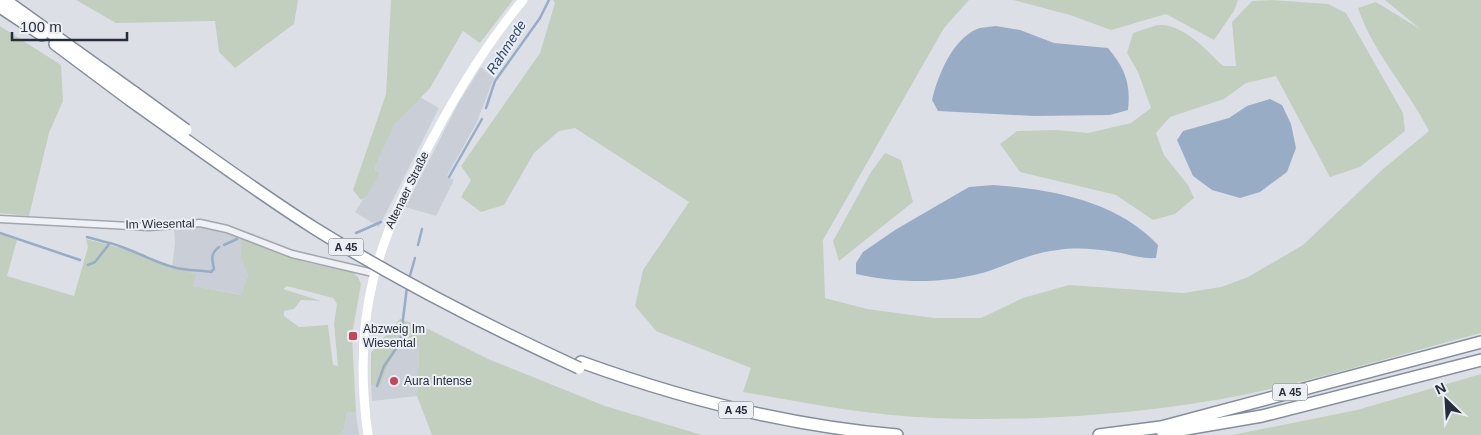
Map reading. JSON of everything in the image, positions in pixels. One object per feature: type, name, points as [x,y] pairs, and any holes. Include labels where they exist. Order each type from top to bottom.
[{"type":"highway","name":"A 45","points":[[5,0],[133,97],[313,227],[417,289],[502,333],[580,365],[715,410],[772,423],[850,435]]},
{"type":"highway","name":"A 45","points":[[0,7],[133,97]]},
{"type":"highway","name":"A 45","points":[[1099,435],[1170,425],[1481,342]]},
{"type":"highway","name":"A 45","points":[[1152,435],[1262,416],[1481,360]]},
{"type":"highway","name":"A 45","points":[[580,365],[720,406],[773,418],[897,435]]},
{"type":"main road","name":"Altenaer Straße","points":[[368,435],[361,376],[363,335],[373,273],[393,214],[455,97],[494,35],[523,0]]},
{"type":"street","name":"Im Wiesental","points":[[0,219],[149,227],[200,223],[227,229],[292,254],[373,273]]},
{"type":"shaded area","points":[[481,67],[494,78],[476,124],[447,176],[454,180],[436,216],[405,207],[459,102]]},
{"type":"shaded area","points":[[420,97],[439,108],[379,227],[355,212],[380,173],[375,170],[376,165],[395,124]]},
{"type":"shaded area","points":[[192,226],[208,228],[241,238],[241,258],[248,275],[242,295],[193,286],[172,268],[175,243],[174,227]]},
{"type":"shaded area","points":[[402,342],[419,347],[417,396],[372,401],[371,385],[381,386],[389,363]]},
{"type":"shaded area","points":[[347,412],[356,413],[359,435],[337,435],[343,434]]},
{"type":"green space","points":[[76,0],[298,0],[294,24],[235,68],[219,52],[215,21],[116,23]]},
{"type":"green space","points":[[391,0],[513,0],[480,43],[463,31],[430,88],[395,124],[376,165],[375,170],[380,173],[367,196],[361,200],[353,190],[386,94]]},
{"type":"green space","points":[[553,0],[969,0],[944,28],[823,240],[825,298],[867,309],[934,318],[981,318],[1023,298],[1069,285],[1183,293],[1221,287],[1248,277],[1303,245],[1383,169],[1429,131],[1372,40],[1358,8],[1376,2],[1420,29],[1385,0],[1481,0],[1481,333],[1243,395],[1129,412],[1010,419],[910,417],[838,408],[743,392],[751,368],[656,331],[635,306],[643,270],[689,202],[575,128],[559,131],[534,153],[504,205],[481,212],[461,197],[471,180],[461,166],[540,53],[555,3]]},
{"type":"green space","points":[[1013,0],[1238,0],[1234,11],[1214,40],[1166,14],[1111,30],[1070,15]]},
{"type":"green space","points":[[1272,0],[1328,4],[1346,13],[1403,113],[1405,131],[1360,167],[1330,177],[1276,76],[1246,83],[1224,99],[1170,117],[1156,133],[1164,155],[1188,185],[1194,198],[1175,214],[1153,220],[1116,195],[1020,172],[1000,144],[1017,131],[1056,130],[1088,133],[1131,123],[1151,108],[1138,72],[1127,53],[1133,33],[1159,25],[1177,28],[1194,39],[1223,66],[1236,66],[1232,22],[1252,1]]},
{"type":"green space","points":[[0,26],[61,65],[63,101],[49,133],[29,216],[0,213]]},
{"type":"green space","points":[[885,153],[901,160],[913,202],[839,261],[833,241],[871,172]]},
{"type":"green space","points":[[0,234],[17,240],[7,276],[74,296],[88,247],[86,239],[129,250],[172,268],[196,274],[193,286],[241,295],[248,275],[241,258],[241,238],[304,262],[352,272],[358,277],[361,284],[352,335],[356,413],[347,412],[343,434],[0,435]],"holes":[[[287,286],[333,298],[337,304],[334,324],[338,366],[333,365],[328,325],[299,327],[284,316],[284,311],[294,309],[301,300],[321,301],[283,289]]]},
{"type":"green space","points":[[400,319],[424,327],[488,359],[605,406],[702,435],[432,435],[417,396],[419,347],[402,342],[389,363],[381,386],[371,385],[371,353]]},
{"type":"green space","points":[[1481,374],[1481,435],[1232,435],[1357,410]]},
{"type":"water","points":[[996,26],[1020,30],[1054,43],[1108,48],[1123,70],[1129,92],[1128,110],[1110,115],[1034,116],[938,111],[932,100],[942,69],[953,50],[968,34],[977,29]]},
{"type":"water","points":[[1270,99],[1282,105],[1291,124],[1296,148],[1287,172],[1260,192],[1240,198],[1212,190],[1193,176],[1177,140],[1183,131],[1229,118],[1247,106]]},
{"type":"water","points":[[993,185],[1060,194],[1103,208],[1142,230],[1158,245],[1156,258],[1100,250],[1072,249],[1049,251],[976,275],[942,280],[890,280],[856,274],[856,263],[863,252],[895,230],[969,187]]},
{"type":"waterway","name":"Rahmede","points":[[486,108],[495,81],[540,18],[549,0]]},
{"type":"waterway","name":"Rahmede","points":[[449,177],[482,119]]},
{"type":"waterway","points":[[356,233],[381,222]]},
{"type":"waterway","name":"Rahmede","points":[[418,245],[422,229]]},
{"type":"waterway","points":[[0,233],[80,260]]},
{"type":"waterway","points":[[87,237],[109,243]]},
{"type":"waterway","points":[[224,245],[237,239]]},
{"type":"waterway","points":[[88,265],[95,262],[110,243],[173,267],[211,272],[214,269],[213,254],[219,247]]},
{"type":"waterway","name":"Rahmede","points":[[409,279],[415,258]]},
{"type":"waterway","name":"Rahmede","points":[[377,386],[384,366],[400,343],[407,287]]},
{"type":"place","name":"Abzweig Im Wiesental","points":[[353,336]]},
{"type":"place","name":"Aura Intense","points":[[394,381]]}]
